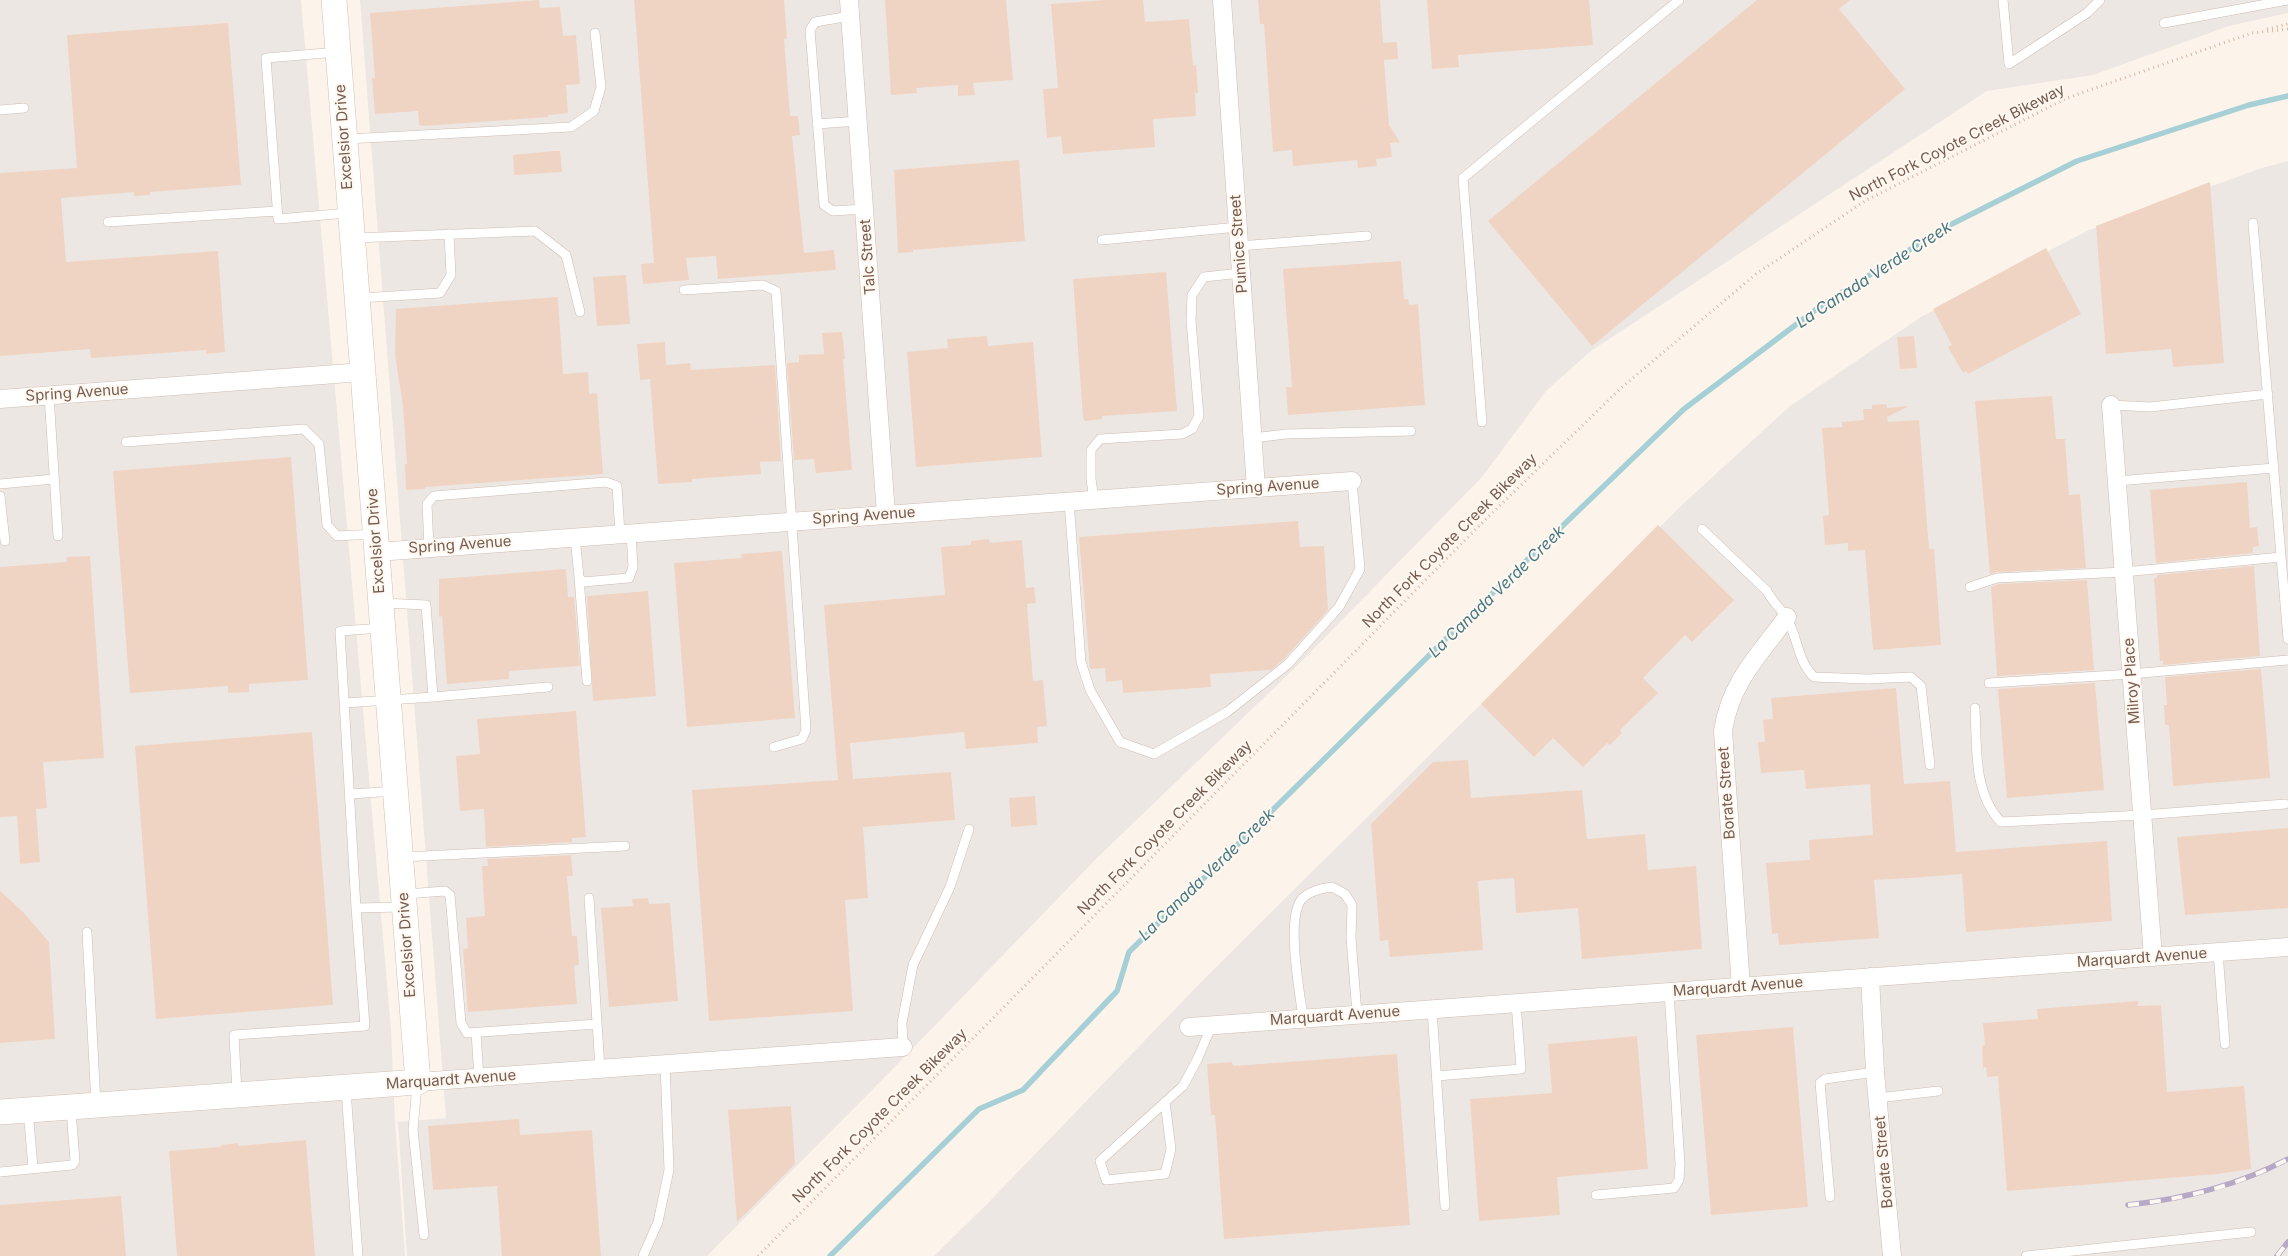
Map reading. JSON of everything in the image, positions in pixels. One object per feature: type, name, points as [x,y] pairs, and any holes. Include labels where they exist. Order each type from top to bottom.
[{"type":"street","name":"Excelsior Drive","points":[[334,0],[418,1082]]},
{"type":"street","name":"Pumice Street","points":[[1222,0],[1256,488]]},
{"type":"street","name":"Talc Street","points":[[849,8],[886,515]]},
{"type":"street","name":"Spring Avenue","points":[[0,398],[363,372]]},
{"type":"street","name":"Milroy Place","points":[[2111,405],[2153,957]]},
{"type":"street","name":"Spring Avenue","points":[[376,543],[429,548],[1352,481]]},
{"type":"street","name":"Borate Street","points":[[1741,987],[1723,730],[1725,715],[1734,688],[1787,617]]},
{"type":"street","name":"Marquardt Avenue","points":[[1189,1027],[2288,947]]},
{"type":"street","name":"Borate Street","points":[[1870,977],[1875,1072],[1892,1256]]},
{"type":"street","name":"Marquardt Avenue","points":[[0,1112],[903,1047]]},
{"type":"lane","points":[[1482,422],[1463,178],[1679,0]]},
{"type":"lane","points":[[2003,0],[2009,64],[2087,13],[2100,0]]},
{"type":"lane","points":[[2164,23],[2288,0]]},
{"type":"lane","points":[[849,8],[815,22],[810,30],[817,124],[824,205],[833,211],[864,209]]},
{"type":"lane","points":[[344,139],[570,127],[594,111],[601,87],[595,34]]},
{"type":"lane","points":[[338,52],[266,58],[278,219],[449,234],[535,231],[566,255],[580,312]]},
{"type":"lane","points":[[0,110],[24,108]]},
{"type":"lane","points":[[817,124],[858,121]]},
{"type":"lane","points":[[108,222],[277,211]]},
{"type":"lane","points":[[2253,222],[2288,639]]},
{"type":"lane","points":[[1102,240],[1238,227]]},
{"type":"lane","points":[[357,298],[440,293],[451,275],[449,234]]},
{"type":"lane","points":[[1239,246],[1367,236]]},
{"type":"lane","points":[[1094,500],[1091,479],[1091,450],[1100,439],[1182,434],[1192,429],[1199,416],[1191,321],[1192,295],[1204,277],[1241,273]]},
{"type":"lane","points":[[684,290],[763,285],[776,291],[806,730],[802,739],[774,747]]},
{"type":"lane","points":[[2111,405],[2150,407],[2268,394]]},
{"type":"lane","points":[[49,395],[58,536]]},
{"type":"lane","points":[[126,442],[304,429],[318,444],[326,525],[337,536],[376,543]]},
{"type":"lane","points":[[1253,438],[1286,434],[1411,431]]},
{"type":"lane","points":[[2117,481],[2274,468]]},
{"type":"lane","points":[[0,484],[54,479]]},
{"type":"lane","points":[[1069,501],[1081,662],[1090,690],[1120,742],[1154,754],[1227,712],[1280,670],[1339,607],[1360,569],[1352,481]]},
{"type":"lane","points":[[429,548],[427,504],[434,496],[606,482],[617,486],[633,567],[629,578],[583,582],[579,577]]},
{"type":"lane","points":[[0,496],[4,541]]},
{"type":"lane","points":[[1702,529],[1767,591],[1771,599],[1787,617],[1803,662],[1814,678],[1868,679],[1911,677],[1921,686],[1930,765]]},
{"type":"lane","points":[[575,537],[587,681]]},
{"type":"lane","points":[[1970,587],[1997,578],[2124,572],[2282,557]]},
{"type":"lane","points":[[380,603],[426,605],[433,697]]},
{"type":"lane","points":[[237,1095],[234,1035],[365,1026],[356,908],[351,794],[340,631],[382,628]]},
{"type":"lane","points":[[1989,683],[2131,674],[2288,660]]},
{"type":"lane","points":[[345,703],[548,687]]},
{"type":"lane","points":[[1975,708],[1981,787],[1991,811],[2001,822],[2142,815],[2285,804]]},
{"type":"lane","points":[[351,794],[395,791]]},
{"type":"lane","points":[[903,1047],[902,1023],[913,965],[950,887],[969,829]]},
{"type":"lane","points":[[400,857],[625,846]]},
{"type":"lane","points":[[1303,1018],[1296,961],[1294,917],[1301,900],[1316,890],[1332,886],[1345,894],[1352,905],[1351,938],[1357,1014]]},
{"type":"lane","points":[[356,908],[445,891],[450,895],[461,1024],[463,1030],[467,1033],[597,1024]]},
{"type":"lane","points":[[589,898],[600,1069]]},
{"type":"lane","points":[[87,932],[96,1105]]},
{"type":"lane","points":[[2218,952],[2225,1044]]},
{"type":"lane","points":[[1596,1195],[1674,1188],[1679,1180],[1680,1164],[1669,992]]},
{"type":"lane","points":[[1437,1076],[1521,1069],[1516,1003]]},
{"type":"lane","points":[[1432,1009],[1445,1206]]},
{"type":"lane","points":[[1165,1102],[1171,1149],[1165,1174],[1106,1180],[1100,1161],[1165,1102],[1183,1086],[1212,1025]]},
{"type":"lane","points":[[476,1033],[479,1078]]},
{"type":"lane","points":[[643,1256],[658,1222],[669,1170],[664,1064]]},
{"type":"lane","points":[[1830,1197],[1820,1083],[1825,1079],[1875,1072]]},
{"type":"lane","points":[[418,1082],[413,1130],[424,1236]]},
{"type":"lane","points":[[346,1087],[358,1256]]},
{"type":"lane","points":[[1878,1098],[1938,1091]]},
{"type":"lane","points":[[0,1172],[72,1165],[76,1161],[71,1107]]},
{"type":"lane","points":[[28,1110],[33,1168]]},
{"type":"lane","points":[[2026,1256],[2250,1232]]},
{"type":"path","points":[[2252,33],[2288,24]]},
{"type":"path","name":"North Fork Coyote Creek Bikeway","points":[[758,1256],[1481,524],[1620,388],[1756,274],[1864,201],[2067,98],[2252,33],[2288,29]]},
{"type":"shaded area","points":[[0,0],[301,0],[391,1029],[395,1121],[405,1256],[0,1256]]},
{"type":"shaded area","points":[[360,0],[2288,0],[2288,13],[2229,26],[2093,75],[1987,91],[1591,351],[1546,391],[1482,477],[1299,664],[1099,856],[885,1077],[707,1256],[407,1256],[398,1122],[446,1118]]},
{"type":"shaded area","points":[[2288,161],[2288,1256],[934,1256],[987,1204],[1205,978],[1683,504],[1790,406],[1921,317],[2089,230],[2262,168]]},
{"type":"building","points":[[539,0],[540,8],[560,7],[563,36],[576,35],[580,84],[566,85],[568,113],[548,115],[548,117],[424,126],[419,125],[418,111],[375,114],[372,78],[375,78],[370,13]]},
{"type":"building","points":[[634,0],[784,0],[787,38],[784,39],[790,116],[798,116],[800,135],[792,136],[804,253],[834,250],[836,270],[718,279],[716,256],[686,258],[689,280],[643,284],[641,264],[654,263]]},
{"type":"building","points":[[885,0],[1006,0],[1013,80],[973,83],[975,95],[958,96],[958,85],[916,88],[917,93],[891,95]]},
{"type":"building","points":[[1106,0],[1143,0],[1145,22],[1189,19],[1193,66],[1196,65],[1198,93],[1195,93],[1196,116],[1153,119],[1155,147],[1063,154],[1061,136],[1047,138],[1043,89],[1058,88],[1051,4]]},
{"type":"building","points":[[1258,0],[1380,0],[1383,43],[1397,42],[1398,59],[1384,60],[1389,125],[1400,142],[1390,143],[1392,157],[1376,159],[1377,166],[1358,168],[1357,160],[1293,166],[1292,150],[1273,152],[1264,24],[1260,24]]},
{"type":"building","points":[[1427,0],[1589,0],[1593,45],[1458,55],[1459,67],[1432,69]]},
{"type":"building","points":[[1757,0],[1850,0],[1839,9],[1905,89],[1592,346],[1488,221]]},
{"type":"building","points":[[228,23],[241,185],[150,192],[150,195],[134,196],[134,192],[61,198],[66,262],[218,251],[225,352],[206,354],[206,350],[91,358],[90,349],[0,356],[0,173],[77,168],[67,35]]},
{"type":"building","points":[[560,151],[562,172],[514,175],[513,155]]},
{"type":"building","points":[[1019,160],[1025,241],[913,250],[913,252],[898,253],[894,170]]},
{"type":"building","points":[[2210,182],[2224,363],[2173,367],[2171,349],[2106,354],[2096,226]]},
{"type":"building","points":[[2046,248],[2081,314],[1968,374],[1966,371],[1963,373],[1948,347],[1952,345],[1933,309]]},
{"type":"building","points":[[1401,261],[1404,299],[1408,299],[1409,305],[1418,304],[1425,405],[1288,415],[1286,387],[1292,387],[1283,269]]},
{"type":"building","points":[[1166,272],[1177,411],[1102,416],[1102,419],[1085,421],[1083,417],[1073,279]]},
{"type":"building","points":[[626,275],[630,324],[597,326],[593,277]]},
{"type":"building","points":[[558,297],[563,374],[588,372],[589,394],[597,393],[603,474],[406,490],[405,464],[407,464],[403,406],[395,355],[396,309]]},
{"type":"building","points":[[842,332],[852,470],[816,473],[814,459],[794,460],[787,363],[799,362],[799,355],[824,354],[822,333]]},
{"type":"building","points":[[987,336],[988,346],[1033,342],[1042,457],[916,467],[907,352],[948,348],[947,339]]},
{"type":"building","points":[[1914,336],[1917,368],[1900,369],[1897,337]]},
{"type":"building","points":[[665,342],[666,365],[690,363],[691,370],[775,365],[781,461],[760,462],[761,474],[692,479],[692,482],[658,484],[650,379],[640,380],[637,344]]},
{"type":"building","points":[[2052,396],[2056,439],[2065,439],[2069,495],[2080,494],[2086,568],[1997,572],[1990,574],[1975,401]]},
{"type":"building","points":[[1886,404],[1887,408],[1909,406],[1887,417],[1888,422],[1919,420],[1929,549],[1934,549],[1941,645],[1873,650],[1865,550],[1848,551],[1848,543],[1825,545],[1823,516],[1829,515],[1822,428],[1842,427],[1842,422],[1864,420],[1863,409],[1872,409],[1872,405]]},
{"type":"building","points":[[291,457],[308,680],[249,684],[249,692],[228,693],[228,686],[130,693],[113,471]]},
{"type":"building","points":[[2247,482],[2250,528],[2257,527],[2259,546],[2253,547],[2253,553],[2156,563],[2150,490]]},
{"type":"building","points":[[1298,521],[1300,547],[1324,546],[1328,610],[1284,659],[1271,670],[1210,674],[1211,687],[1123,693],[1122,680],[1106,682],[1105,668],[1090,669],[1079,537]]},
{"type":"building","points":[[1658,525],[1734,600],[1692,642],[1685,635],[1643,678],[1658,693],[1620,730],[1622,733],[1610,745],[1607,743],[1583,767],[1553,738],[1534,757],[1481,704]]},
{"type":"building","points":[[989,539],[990,543],[1022,540],[1026,588],[1034,587],[1036,603],[1027,604],[1033,681],[1043,680],[1047,726],[1037,727],[1038,743],[966,749],[964,732],[850,743],[853,779],[951,772],[955,820],[863,827],[868,898],[845,900],[853,1011],[709,1021],[692,790],[838,780],[824,605],[945,595],[941,547],[971,545],[971,541]]},
{"type":"building","points":[[782,551],[795,718],[687,727],[674,563],[742,558],[741,554]]},
{"type":"building","points":[[90,556],[104,758],[43,762],[47,808],[36,809],[40,862],[20,864],[17,816],[0,817],[0,567],[67,562],[66,557]]},
{"type":"building","points":[[2254,566],[2260,656],[2163,665],[2163,661],[2160,661],[2154,578],[2157,578],[2157,575]]},
{"type":"building","points":[[566,569],[568,597],[574,597],[580,666],[509,671],[509,679],[447,684],[442,616],[439,617],[439,579]]},
{"type":"building","points":[[2087,580],[2094,670],[1997,676],[1991,587],[1998,584]]},
{"type":"building","points":[[648,591],[656,696],[593,701],[587,596]]},
{"type":"building","points":[[2261,669],[2270,778],[2173,786],[2169,725],[2165,725],[2164,705],[2167,705],[2165,677]]},
{"type":"building","points":[[2095,683],[2104,790],[2007,798],[1998,689]]},
{"type":"building","points":[[1896,688],[1904,784],[1950,781],[1956,852],[2107,841],[2112,921],[1966,932],[1962,874],[1874,880],[1879,938],[1779,945],[1778,933],[1772,934],[1766,863],[1810,860],[1809,840],[1873,835],[1870,784],[1806,789],[1804,770],[1761,773],[1758,742],[1765,742],[1763,720],[1773,719],[1771,698]]},
{"type":"building","points":[[576,711],[586,837],[572,838],[572,842],[486,847],[484,809],[460,811],[456,756],[480,754],[477,719]]},
{"type":"building","points":[[312,732],[333,1005],[156,1019],[135,746]]},
{"type":"building","points":[[1468,760],[1471,798],[1582,790],[1587,839],[1645,834],[1648,870],[1696,866],[1702,949],[1582,959],[1578,908],[1516,913],[1514,878],[1478,881],[1483,950],[1390,957],[1388,940],[1380,941],[1371,824],[1433,762]]},
{"type":"building","points":[[1035,796],[1037,825],[1011,827],[1009,798]]},
{"type":"building","points":[[2288,828],[2288,908],[2185,915],[2177,837]]},
{"type":"building","points":[[571,855],[573,876],[567,876],[572,936],[577,936],[579,965],[574,966],[577,1004],[468,1012],[463,949],[468,948],[466,918],[485,916],[482,866],[488,866],[487,859]]},
{"type":"building","points":[[0,891],[23,912],[49,942],[55,1039],[0,1043]]},
{"type":"building","points":[[648,898],[649,904],[670,903],[678,1001],[609,1007],[601,908],[633,906],[632,899]]},
{"type":"building","points":[[2138,1001],[2138,1006],[2161,1005],[2167,1092],[2244,1086],[2251,1169],[2218,1174],[2007,1191],[1998,1076],[1987,1077],[1986,1067],[1983,1068],[1982,1046],[1985,1045],[1983,1023],[2038,1019],[2037,1009]]},
{"type":"building","points":[[1793,1027],[1808,1207],[1711,1215],[1696,1035]]},
{"type":"building","points":[[1637,1036],[1648,1169],[1557,1177],[1560,1215],[1479,1221],[1470,1099],[1552,1093],[1548,1044]]},
{"type":"building","points":[[1397,1054],[1410,1225],[1224,1239],[1215,1115],[1211,1115],[1207,1064],[1232,1062],[1233,1066]]},
{"type":"building","points":[[791,1106],[795,1164],[737,1222],[728,1110]]},
{"type":"building","points":[[519,1119],[520,1135],[592,1130],[601,1256],[502,1256],[497,1186],[433,1190],[428,1126]]},
{"type":"building","points":[[306,1140],[315,1256],[177,1256],[169,1151],[221,1147],[221,1145],[238,1143],[238,1146]]},
{"type":"building","points":[[121,1196],[126,1256],[0,1256],[0,1205]]},
{"type":"waterway","name":"La Canada Verde Creek","points":[[830,1256],[979,1109],[1023,1090],[1117,991],[1129,952],[1474,611],[1684,409],[1822,305],[1944,228],[2077,161],[2249,105],[2288,96]]},
{"type":"railway","points":[[2128,1205],[2170,1199],[2210,1190],[2250,1177],[2288,1159]]},
{"type":"railway","points":[[2277,1256],[2288,1242]]}]
